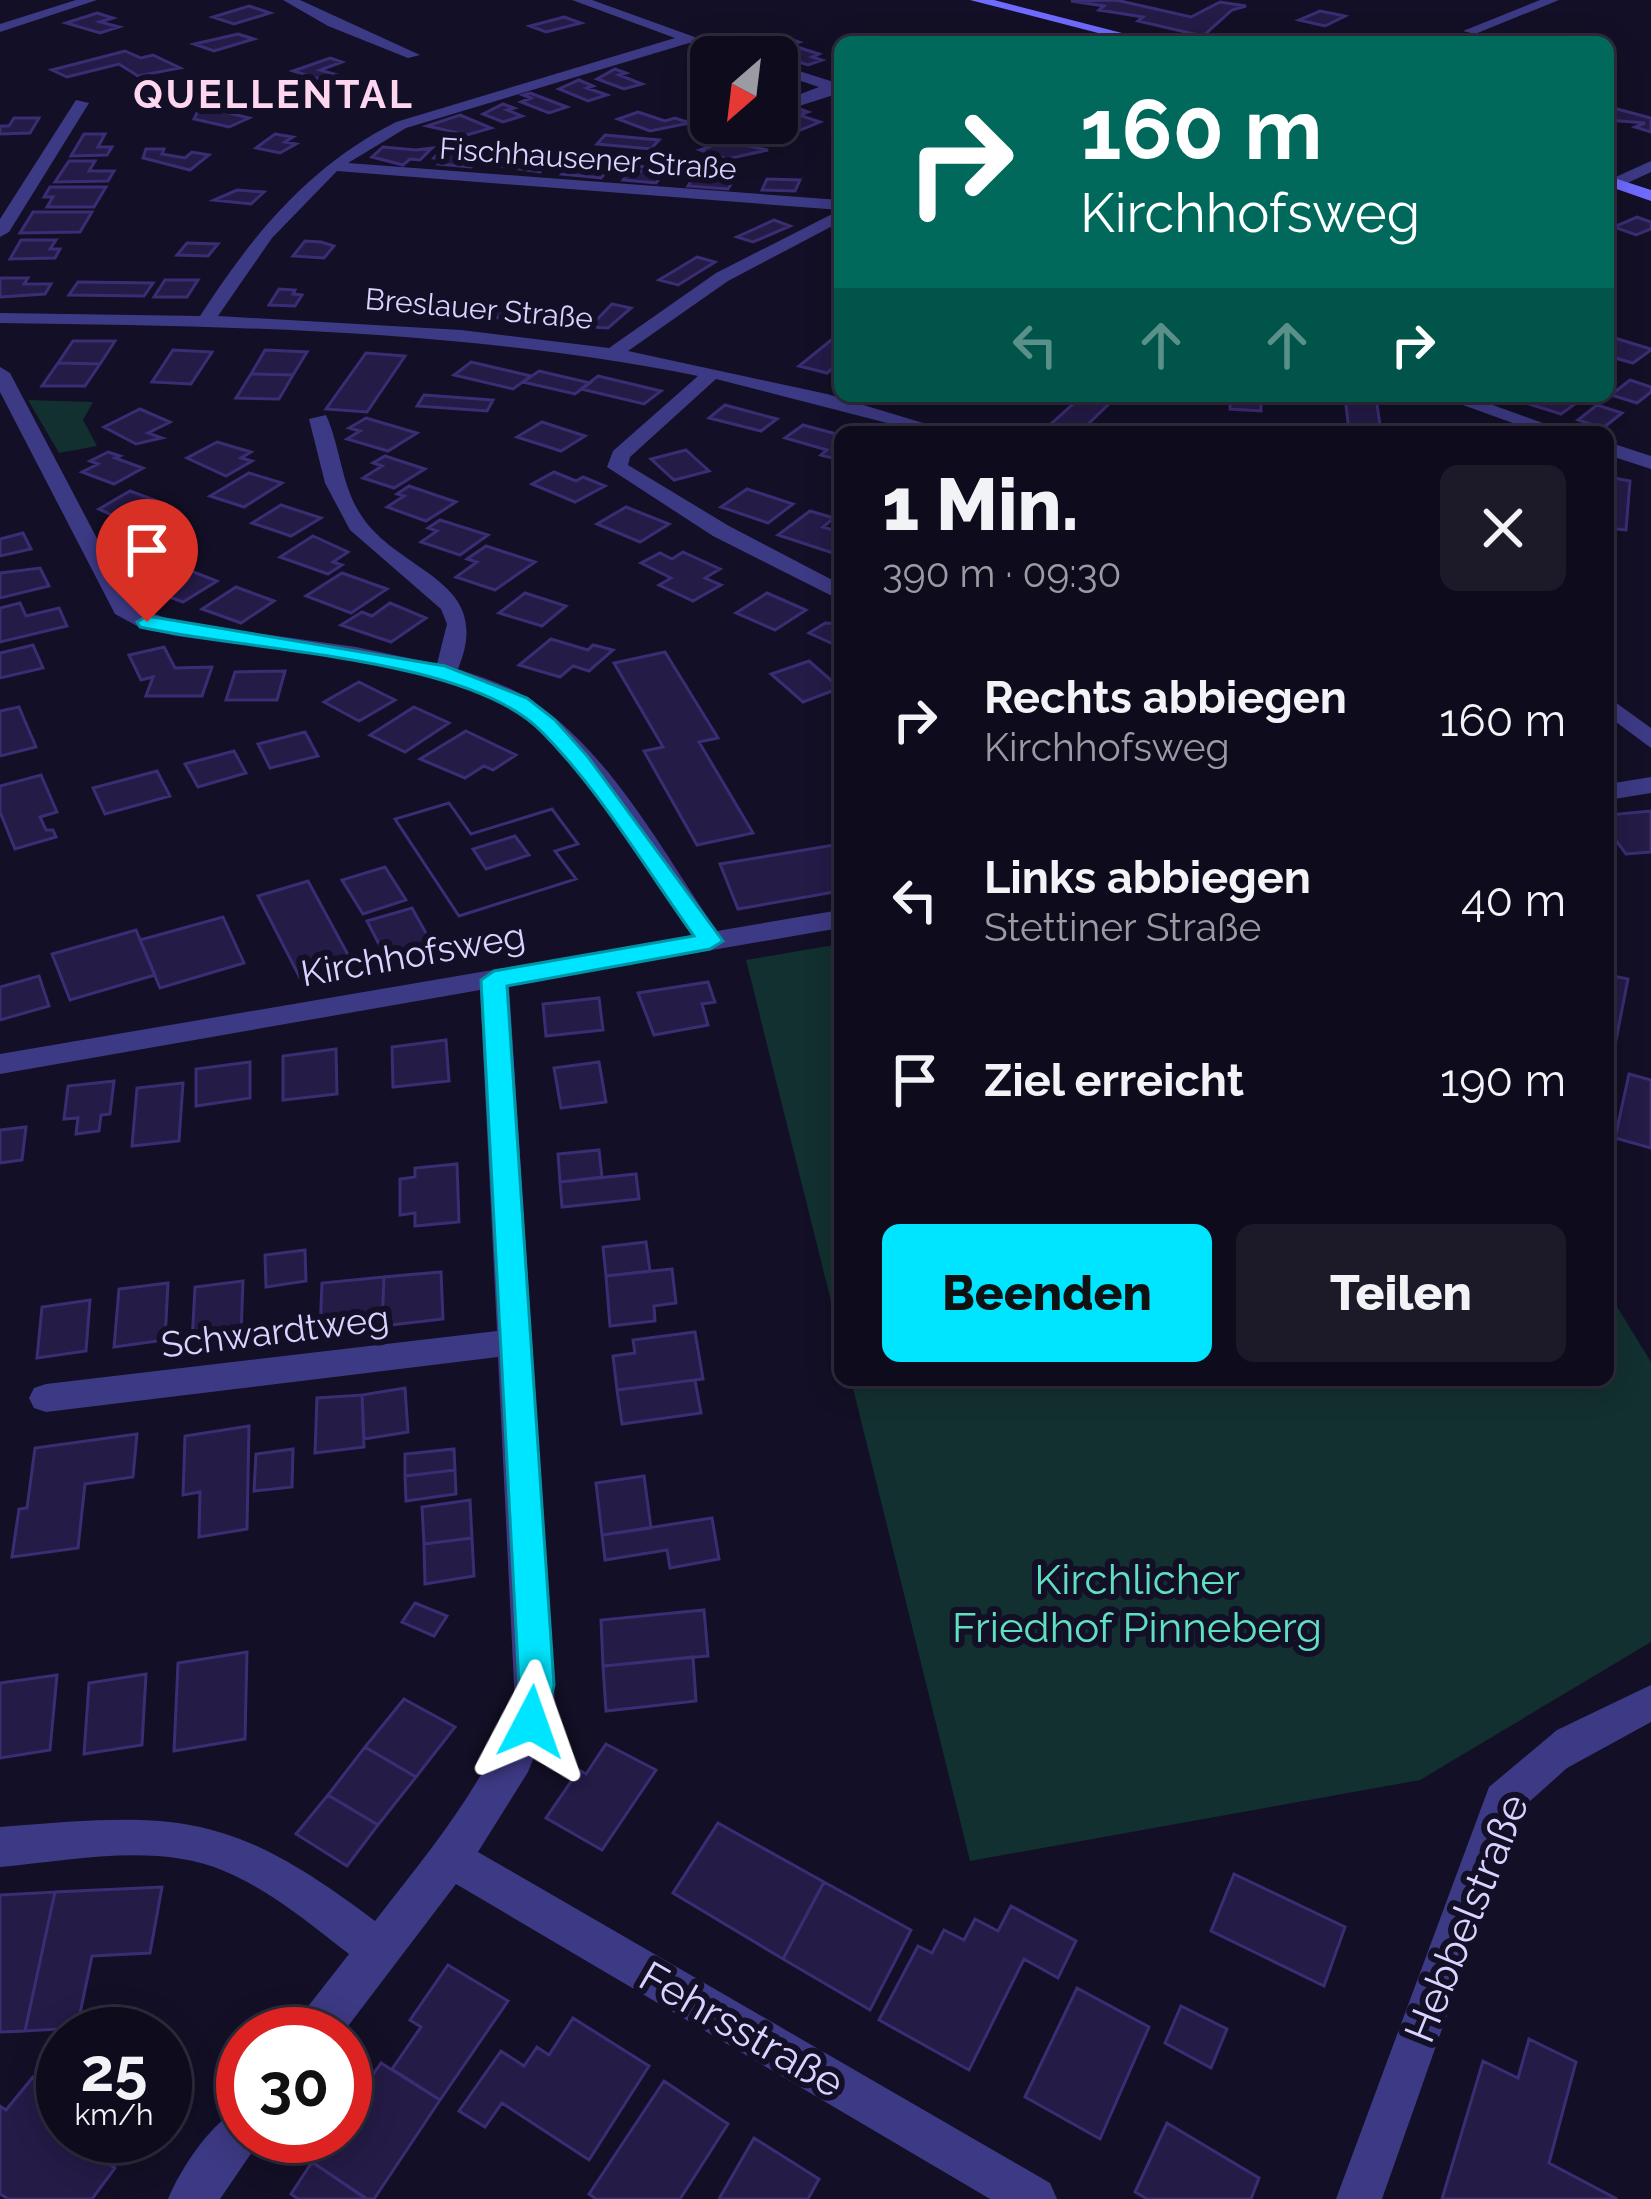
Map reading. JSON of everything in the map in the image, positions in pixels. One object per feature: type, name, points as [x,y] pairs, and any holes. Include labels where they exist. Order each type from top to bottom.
[{"type":"street","points":[[0,28],[90,0]]},
{"type":"street","points":[[290,0],[413,55]]},
{"type":"street","points":[[579,0],[690,40]]},
{"type":"street","points":[[977,0],[1125,36]]},
{"type":"street","points":[[1470,31],[1552,0]]},
{"type":"street","points":[[205,322],[282,213],[331,166],[401,125],[687,39]]},
{"type":"street","points":[[798,75],[834,87]]},
{"type":"street","points":[[798,100],[834,89]]},
{"type":"street","points":[[0,232],[81,103]]},
{"type":"street","name":"Fischhausener Straße","points":[[331,166],[834,205]]},
{"type":"street","points":[[1614,181],[1651,166]]},
{"type":"street","points":[[1614,183],[1651,196]]},
{"type":"street","points":[[612,354],[722,277],[834,218]]},
{"type":"street","points":[[2,339],[8,318]]},
{"type":"street","name":"Breslauer Straße","points":[[8,318],[205,322],[472,338],[612,354],[712,373],[920,426]]},
{"type":"street","points":[[712,373],[620,455],[617,467],[721,531],[834,590]]},
{"type":"street","points":[[0,374],[123,609],[147,622],[176,629],[445,672],[520,703],[548,724],[632,828],[710,941]]},
{"type":"street","points":[[1466,402],[1540,426]]},
{"type":"street","points":[[319,419],[333,487],[367,537],[448,598],[460,619],[460,644],[445,672]]},
{"type":"street","points":[[1614,450],[1651,463]]},
{"type":"street","points":[[1614,709],[1651,741]]},
{"type":"street","points":[[1614,791],[1651,784]]},
{"type":"street","name":"Kirchhofsweg","points":[[0,1064],[834,920]]},
{"type":"street","points":[[335,2007],[451,1858],[514,1759],[535,1705],[494,980]]},
{"type":"street","name":"Schwardtweg","points":[[46,1398],[514,1342]]},
{"type":"street","name":"Hebbelstraße","points":[[1359,2199],[1503,1800],[1526,1773],[1558,1751],[1651,1703]]},
{"type":"street","points":[[0,1847],[143,1837],[226,1851],[300,1890],[378,1950]]},
{"type":"street","name":"Fehrsstraße","points":[[451,1858],[1034,2199]]},
{"type":"street","points":[[191,2199],[218,2163]]},
{"type":"green space","points":[[28,400],[93,402],[83,420],[97,446],[59,453]]},
{"type":"green space","points":[[834,945],[834,1313],[746,960]]},
{"type":"green space","name":"Kirchlicher Friedhof Pinneberg","points":[[1614,1302],[1651,1362],[1651,1642],[1420,1780],[970,1861],[852,1386],[1614,1386]]},
{"type":"building","points":[[1116,0],[1191,17],[1220,2],[1246,6],[1232,10],[1203,36],[1138,21],[1143,17],[1099,10],[1104,6],[1071,1]]},
{"type":"building","points":[[249,6],[270,13],[234,24],[213,17]]},
{"type":"building","points":[[1320,11],[1345,16],[1325,26],[1299,20]]},
{"type":"building","points":[[97,13],[113,18],[100,22],[119,27],[100,33],[66,23]]},
{"type":"building","points":[[564,17],[581,23],[546,32],[530,26]]},
{"type":"building","points":[[238,34],[254,39],[214,51],[194,44]]},
{"type":"building","points":[[798,47],[819,54],[812,57],[822,60],[808,65],[798,62]]},
{"type":"building","points":[[125,51],[141,58],[153,55],[180,68],[138,76],[119,64],[67,77],[52,70]]},
{"type":"building","points":[[330,58],[342,62],[320,70],[334,74],[319,79],[293,71]]},
{"type":"building","points":[[615,69],[642,84],[624,89],[597,79]]},
{"type":"building","points":[[579,80],[607,95],[588,101],[559,89]]},
{"type":"building","points":[[530,93],[567,107],[549,113],[521,102],[531,98],[523,95]]},
{"type":"building","points":[[503,104],[522,116],[503,122],[483,114]]},
{"type":"building","points":[[201,105],[224,105],[221,111],[249,118],[229,127],[194,119]]},
{"type":"building","points":[[798,108],[808,112],[799,115],[820,122],[801,130]]},
{"type":"building","points":[[1614,110],[1651,118],[1651,132],[1635,127],[1645,123],[1614,120]]},
{"type":"building","points":[[638,112],[690,123],[650,131],[618,119]]},
{"type":"building","points":[[460,115],[491,128],[467,135],[427,126]]},
{"type":"building","points":[[14,118],[39,118],[30,133],[0,134],[0,126],[9,126]]},
{"type":"building","points":[[84,134],[105,134],[98,147],[112,147],[107,155],[71,156]]},
{"type":"building","points":[[275,134],[293,137],[285,142],[296,144],[280,153],[256,148]]},
{"type":"building","points":[[605,135],[659,140],[651,149],[597,144]]},
{"type":"building","points":[[714,145],[768,150],[727,159],[700,150]]},
{"type":"building","points":[[383,147],[432,148],[420,160],[410,159],[403,165],[372,157]]},
{"type":"building","points":[[146,149],[164,149],[162,154],[185,158],[192,152],[209,155],[190,170],[143,158]]},
{"type":"building","points":[[441,150],[482,157],[471,167],[439,164],[445,159],[434,158]]},
{"type":"building","points":[[503,154],[552,158],[540,172],[492,165]]},
{"type":"building","points":[[69,161],[95,161],[89,171],[114,171],[108,181],[55,182]]},
{"type":"building","points":[[562,163],[613,164],[601,178],[562,174],[565,171],[556,170]]},
{"type":"building","points":[[627,165],[664,173],[656,183],[623,180],[627,174],[620,174]]},
{"type":"building","points":[[687,166],[708,168],[703,175],[735,178],[728,189],[688,186],[693,178],[679,177]]},
{"type":"building","points":[[767,179],[800,180],[795,191],[762,190]]},
{"type":"building","points":[[50,187],[106,187],[94,207],[47,207],[53,197],[44,197]]},
{"type":"building","points":[[237,190],[264,192],[251,204],[214,200]]},
{"type":"building","points":[[33,212],[92,212],[80,232],[20,233]]},
{"type":"building","points":[[1637,217],[1651,222],[1651,229],[1636,235],[1614,227]]},
{"type":"building","points":[[774,220],[790,226],[753,242],[737,237]]},
{"type":"building","points":[[21,240],[56,240],[50,249],[60,249],[55,258],[10,259]]},
{"type":"building","points":[[305,241],[334,246],[324,258],[293,256]]},
{"type":"building","points":[[187,243],[218,244],[208,256],[177,255]]},
{"type":"building","points":[[697,257],[715,262],[678,285],[659,280]]},
{"type":"building","points":[[0,278],[51,284],[45,294],[0,297]]},
{"type":"building","points":[[165,280],[198,280],[187,297],[154,297]]},
{"type":"building","points":[[78,282],[153,283],[144,296],[69,295]]},
{"type":"building","points":[[279,289],[302,295],[295,306],[269,305]]},
{"type":"building","points":[[405,300],[448,302],[439,317],[399,311]]},
{"type":"building","points":[[473,300],[509,306],[500,318],[461,315]]},
{"type":"building","points":[[612,304],[631,308],[608,328],[590,327]]},
{"type":"building","points":[[834,338],[834,367],[827,373],[799,366]]},
{"type":"building","points":[[1614,338],[1651,349],[1633,363],[1614,358]]},
{"type":"building","points":[[73,341],[115,341],[100,364],[58,363]]},
{"type":"building","points":[[173,350],[212,352],[191,384],[152,382]]},
{"type":"building","points":[[265,350],[307,352],[293,375],[251,374]]},
{"type":"building","points":[[366,353],[405,356],[367,412],[326,409]]},
{"type":"building","points":[[471,362],[531,376],[513,389],[454,375]]},
{"type":"building","points":[[58,363],[100,364],[85,386],[42,386]]},
{"type":"building","points":[[539,371],[590,383],[575,394],[523,382]]},
{"type":"building","points":[[251,374],[293,375],[279,399],[236,398]]},
{"type":"building","points":[[598,376],[661,391],[644,404],[581,389]]},
{"type":"building","points":[[1630,380],[1651,387],[1637,403],[1614,393]]},
{"type":"building","points":[[424,395],[493,400],[487,411],[417,406]]},
{"type":"building","points":[[1075,402],[1111,402],[1086,426],[1049,426]]},
{"type":"building","points":[[1230,402],[1261,402],[1261,411],[1230,409]]},
{"type":"building","points":[[1346,402],[1377,402],[1380,426],[1348,426]]},
{"type":"building","points":[[1532,402],[1578,402],[1561,414]]},
{"type":"building","points":[[725,405],[777,419],[761,431],[709,418]]},
{"type":"building","points":[[1597,405],[1622,413],[1606,426],[1578,420]]},
{"type":"building","points":[[140,409],[170,422],[148,433],[162,438],[136,444],[104,427]]},
{"type":"building","points":[[366,418],[417,433],[388,451],[347,439],[360,431],[349,428]]},
{"type":"building","points":[[542,422],[585,436],[561,451],[517,437]]},
{"type":"building","points":[[803,425],[834,433],[834,458],[821,455],[827,450],[785,438]]},
{"type":"building","points":[[217,442],[251,452],[241,458],[252,461],[226,476],[187,458]]},
{"type":"building","points":[[686,450],[709,471],[674,480],[651,459]]},
{"type":"building","points":[[108,452],[143,468],[114,484],[82,472],[98,464],[90,461]]},
{"type":"building","points":[[385,456],[425,469],[394,488],[363,478],[382,466],[373,463]]},
{"type":"building","points":[[554,472],[605,486],[575,502],[532,484]]},
{"type":"building","points":[[249,473],[282,483],[244,507],[210,496]]},
{"type":"building","points":[[1614,478],[1630,481],[1626,530],[1614,529]]},
{"type":"building","points":[[409,486],[456,502],[426,521],[387,507],[404,496],[397,494]]},
{"type":"building","points":[[747,489],[793,504],[768,523],[721,507]]},
{"type":"building","points":[[130,491],[165,504],[127,522],[99,509]]},
{"type":"building","points":[[281,505],[321,518],[291,536],[252,523]]},
{"type":"building","points":[[626,507],[669,524],[640,542],[597,524]]},
{"type":"building","points":[[810,511],[834,518],[823,527],[834,530],[834,552],[833,553],[778,535]]},
{"type":"building","points":[[440,520],[488,535],[460,555],[421,542],[437,531],[428,528]]},
{"type":"building","points":[[145,526],[154,529],[148,532],[186,545],[159,562],[122,547],[135,539],[126,537]]},
{"type":"building","points":[[23,533],[31,549],[0,556],[0,539]]},
{"type":"building","points":[[313,536],[348,552],[333,562],[342,565],[328,574],[280,557]]},
{"type":"building","points":[[486,546],[535,562],[495,590],[456,577],[477,562],[467,559]]},
{"type":"building","points":[[683,552],[720,569],[705,578],[721,585],[693,601],[659,585],[671,578],[641,563],[660,553],[672,559]]},
{"type":"building","points":[[178,566],[217,581],[183,602],[143,587]]},
{"type":"building","points":[[40,568],[49,586],[0,598],[0,573]]},
{"type":"building","points":[[342,573],[387,589],[351,613],[306,596]]},
{"type":"building","points":[[236,587],[274,601],[241,623],[202,609]]},
{"type":"building","points":[[525,593],[566,606],[542,626],[499,613]]},
{"type":"building","points":[[767,593],[806,610],[775,630],[736,613]]},
{"type":"building","points":[[20,603],[26,616],[59,608],[67,626],[0,642],[0,608]]},
{"type":"building","points":[[390,603],[426,618],[391,642],[341,625],[362,612],[372,616]]},
{"type":"building","points":[[825,623],[834,624],[834,644],[809,633]]},
{"type":"building","points":[[551,639],[588,650],[593,645],[613,650],[589,671],[573,666],[560,677],[519,665]]},
{"type":"building","points":[[33,645],[43,668],[0,678],[0,653]]},
{"type":"building","points":[[164,647],[175,668],[212,667],[202,696],[146,696],[153,677],[141,680],[129,655]]},
{"type":"building","points":[[665,652],[718,738],[699,742],[753,833],[697,845],[644,751],[663,747],[614,663]]},
{"type":"building","points":[[809,661],[834,683],[834,690],[803,702],[771,674]]},
{"type":"building","points":[[285,671],[277,700],[226,700],[235,672]]},
{"type":"building","points":[[359,682],[395,700],[359,721],[324,702]]},
{"type":"building","points":[[19,707],[36,747],[0,756],[0,711]]},
{"type":"building","points":[[414,707],[449,723],[405,752],[370,735]]},
{"type":"building","points":[[466,731],[516,755],[493,770],[484,766],[465,778],[420,759]]},
{"type":"building","points":[[305,732],[318,756],[270,768],[258,744]]},
{"type":"building","points":[[234,751],[246,773],[198,787],[185,764]]},
{"type":"building","points":[[157,771],[170,796],[105,814],[93,788]]},
{"type":"building","points":[[41,775],[57,812],[40,817],[56,837],[15,849],[0,812],[0,786]]},
{"type":"building","points":[[449,803],[471,834],[552,809],[578,844],[555,851],[576,879],[459,916],[395,819]],"holes":[[[515,836],[529,855],[486,869],[473,849]]]},
{"type":"building","points":[[449,803],[471,834],[552,809],[578,844],[555,851],[576,879],[459,916],[395,819]]},
{"type":"building","points":[[1651,811],[1651,852],[1626,854],[1614,838],[1614,814]]},
{"type":"building","points":[[834,845],[834,892],[738,909],[720,864]]},
{"type":"building","points":[[385,867],[406,900],[363,914],[342,880]]},
{"type":"building","points":[[308,881],[352,962],[300,978],[258,896]]},
{"type":"building","points":[[412,908],[432,944],[386,958],[367,921]]},
{"type":"building","points":[[223,917],[244,963],[160,988],[140,940]]},
{"type":"building","points":[[136,930],[155,975],[70,1000],[52,954]]},
{"type":"building","points":[[39,976],[49,1006],[0,1020],[0,987]]},
{"type":"building","points":[[1614,976],[1628,979],[1614,1050]]},
{"type":"building","points":[[708,982],[715,1002],[702,1004],[708,1025],[654,1035],[638,993]]},
{"type":"building","points":[[599,998],[603,1030],[546,1036],[543,1004]]},
{"type":"building","points":[[446,1040],[449,1081],[393,1087],[392,1047]]},
{"type":"building","points":[[336,1049],[337,1094],[283,1100],[283,1056]]},
{"type":"building","points":[[250,1062],[250,1098],[196,1106],[196,1069]]},
{"type":"building","points":[[599,1062],[606,1102],[561,1108],[554,1068]]},
{"type":"building","points":[[1629,1074],[1651,1080],[1651,1148],[1615,1138]]},
{"type":"building","points":[[114,1081],[110,1114],[101,1115],[99,1131],[76,1134],[78,1118],[64,1119],[68,1086]]},
{"type":"building","points":[[183,1083],[179,1141],[132,1146],[137,1088]]},
{"type":"building","points":[[26,1127],[22,1160],[0,1163],[0,1130]]},
{"type":"building","points":[[599,1150],[602,1177],[560,1182],[558,1154]]},
{"type":"building","points":[[457,1164],[459,1222],[415,1226],[415,1213],[400,1215],[400,1179],[415,1177],[415,1168]]},
{"type":"building","points":[[636,1174],[639,1199],[562,1207],[560,1182]]},
{"type":"building","points":[[646,1242],[650,1271],[606,1276],[603,1247]]},
{"type":"building","points":[[305,1250],[306,1281],[266,1287],[265,1255]]},
{"type":"building","points":[[672,1269],[676,1303],[654,1306],[655,1321],[610,1326],[606,1276]]},
{"type":"building","points":[[441,1272],[443,1319],[382,1326],[384,1277]]},
{"type":"building","points":[[384,1277],[382,1326],[320,1332],[322,1283]]},
{"type":"building","points":[[243,1281],[241,1335],[192,1342],[195,1287]]},
{"type":"building","points":[[168,1283],[165,1340],[114,1347],[119,1289]]},
{"type":"building","points":[[90,1300],[86,1351],[37,1358],[42,1307]]},
{"type":"building","points":[[695,1332],[703,1379],[617,1390],[613,1356],[635,1353],[633,1340]]},
{"type":"building","points":[[695,1380],[701,1413],[622,1424],[617,1390]]},
{"type":"building","points":[[405,1388],[408,1432],[364,1439],[362,1395]]},
{"type":"building","points":[[362,1395],[364,1447],[315,1453],[317,1398]]},
{"type":"building","points":[[249,1426],[247,1529],[199,1537],[200,1492],[183,1495],[185,1436]]},
{"type":"building","points":[[137,1434],[133,1477],[85,1484],[78,1548],[12,1557],[19,1509],[27,1508],[35,1448]]},
{"type":"building","points":[[293,1449],[292,1487],[254,1491],[256,1454]]},
{"type":"building","points":[[454,1449],[455,1470],[405,1476],[405,1454]]},
{"type":"building","points":[[455,1470],[456,1494],[406,1501],[405,1476]]},
{"type":"building","points":[[644,1476],[651,1528],[602,1535],[596,1483]]},
{"type":"building","points":[[470,1500],[472,1538],[424,1544],[422,1507]]},
{"type":"building","points":[[712,1518],[719,1559],[670,1568],[667,1550],[605,1560],[602,1535]]},
{"type":"building","points":[[472,1538],[474,1576],[425,1584],[424,1544]]},
{"type":"building","points":[[415,1603],[447,1616],[434,1636],[402,1622]]},
{"type":"building","points":[[704,1610],[708,1656],[603,1666],[601,1620]]},
{"type":"building","points":[[247,1652],[245,1739],[174,1751],[178,1663]]},
{"type":"building","points":[[693,1657],[696,1701],[606,1711],[603,1666]]},
{"type":"building","points":[[146,1674],[142,1745],[84,1754],[89,1683]]},
{"type":"building","points":[[57,1675],[50,1750],[0,1758],[0,1683]]},
{"type":"building","points":[[404,1699],[455,1727],[416,1777],[365,1747]]},
{"type":"building","points":[[606,1744],[656,1770],[602,1850],[546,1818],[579,1770],[586,1774]]},
{"type":"building","points":[[365,1747],[416,1777],[378,1825],[328,1795]]},
{"type":"building","points":[[328,1795],[378,1825],[347,1866],[296,1834]]},
{"type":"building","points":[[718,1823],[824,1882],[783,1959],[673,1893]]},
{"type":"building","points":[[1234,1874],[1345,1927],[1324,1986],[1211,1931]]},
{"type":"building","points":[[824,1882],[911,1930],[870,2010],[783,1959]]},
{"type":"building","points":[[162,1887],[150,1953],[92,1956],[81,2007],[36,2007],[36,2030],[25,2031],[55,1892]]},
{"type":"building","points":[[55,1892],[25,2031],[0,2032],[0,1895]]},
{"type":"building","points":[[1011,1906],[1076,1941],[1058,1978],[1024,1959],[969,2070],[879,2020],[918,1946],[932,1953],[944,1930],[964,1940],[975,1919],[998,1931]]},
{"type":"building","points":[[448,1965],[508,2001],[440,2100],[392,2069],[421,2027],[410,2020]]},
{"type":"building","points":[[1077,1988],[1149,2027],[1100,2139],[1025,2097]]},
{"type":"building","points":[[1181,2006],[1227,2029],[1211,2068],[1165,2043]]},
{"type":"building","points":[[573,2018],[649,2066],[589,2160],[502,2103],[485,2127],[459,2111],[501,2051],[524,2066],[537,2047],[549,2055]]},
{"type":"building","points":[[1529,2039],[1576,2062],[1549,2163],[1617,2199],[1442,2199],[1483,2061],[1518,2078]]},
{"type":"building","points":[[381,2063],[440,2100],[374,2199],[367,2199],[313,2163],[372,2163],[372,2076]]},
{"type":"building","points":[[36,2079],[36,2163],[108,2163],[115,2168],[92,2199],[8,2199],[0,2194],[0,2106],[6,2110]]},
{"type":"building","points":[[664,2081],[728,2124],[680,2199],[596,2199],[589,2194]]},
{"type":"building","points":[[1167,2123],[1259,2178],[1251,2199],[1147,2199],[1135,2192]]},
{"type":"building","points":[[754,2138],[819,2179],[808,2199],[719,2199]]},
{"type":"building","points":[[313,2163],[365,2199],[298,2199],[291,2194]]},
{"type":"district","name":"QUELLENTAL","points":[[274,94]]},
{"type":"route","points":[[147,622],[445,672],[520,703],[548,724],[580,762],[710,941],[494,980],[536,1685],[531,1722]]}]
